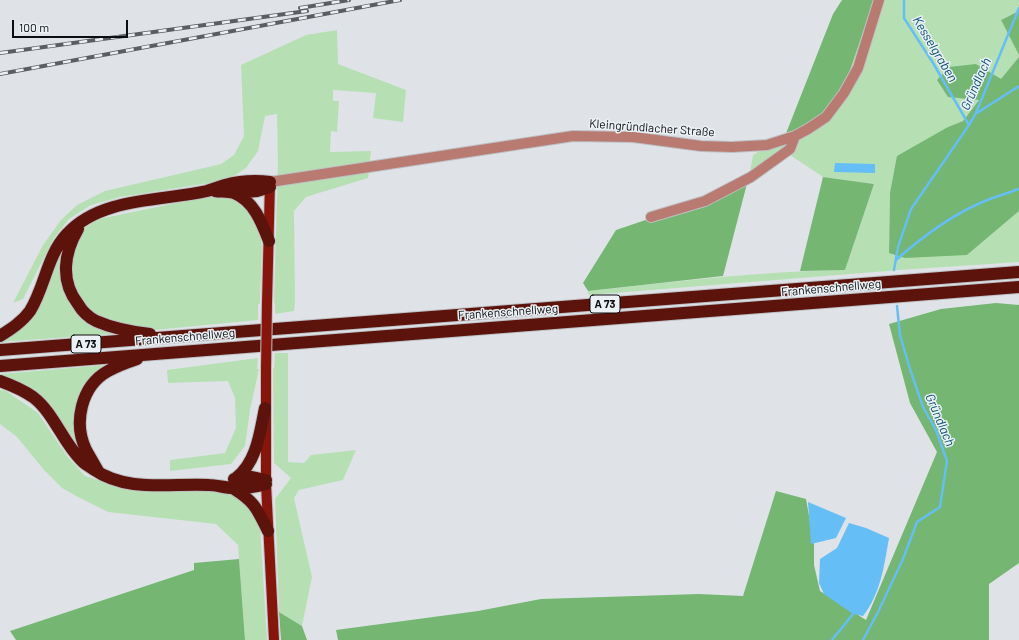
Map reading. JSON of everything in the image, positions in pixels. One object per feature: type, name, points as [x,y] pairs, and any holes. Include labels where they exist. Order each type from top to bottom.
[{"type":"highway","points":[[0,336],[15,327],[29,311],[58,247],[67,234],[83,221],[96,214],[116,207],[208,191],[242,182],[258,180],[270,184]]},
{"type":"highway","points":[[208,191],[234,194],[256,190],[270,184]]},
{"type":"highway","points":[[234,194],[252,206],[261,220],[269,241]]},
{"type":"highway","points":[[83,221],[71,241],[66,258],[68,288],[79,307],[83,312],[95,320],[113,327],[139,333],[171,337]]},
{"type":"highway","points":[[984,275],[1019,264]]},
{"type":"highway","name":"Frankenschnellweg","points":[[0,350],[1019,272]]},
{"type":"highway","name":"Frankenschnellweg","points":[[0,366],[1019,287]]},
{"type":"highway","points":[[979,290],[1019,294]]},
{"type":"highway","points":[[100,474],[86,449],[80,430],[80,413],[85,397],[93,385],[107,371],[151,354]]},
{"type":"highway","points":[[0,381],[15,386],[33,397],[45,409],[81,461],[100,474],[130,484],[209,485],[235,483],[252,477],[266,482]]},
{"type":"highway","points":[[235,483],[251,460],[259,435],[265,408]]},
{"type":"highway","points":[[235,483],[255,506],[268,531]]},
{"type":"main road","points":[[270,184],[265,408],[266,482],[274,640]]},
{"type":"street","name":"Kleingründlacher Straße","points":[[270,184],[573,136],[633,137],[702,146],[732,147],[767,145],[795,136],[826,117],[844,93],[858,68],[879,0]]},
{"type":"street","points":[[651,217],[705,201],[751,177],[790,149],[795,136]]},
{"type":"green space","points":[[842,0],[874,0],[845,85],[821,116],[785,136],[833,14]]},
{"type":"green space","points":[[874,0],[1019,0],[1019,11],[1001,20],[1019,57],[1001,80],[976,64],[979,99],[963,121],[948,127],[890,193],[889,253],[967,255],[1019,211],[1019,262],[589,295],[588,291],[716,278],[781,272],[845,270],[874,184],[823,177],[790,155],[750,172],[753,155],[785,136],[845,85]]},
{"type":"green space","points":[[1019,11],[1019,55],[1001,20]]},
{"type":"green space","points":[[337,30],[338,64],[406,90],[403,122],[373,118],[376,93],[333,90],[333,101],[339,101],[337,132],[331,131],[330,152],[371,151],[368,178],[306,197],[294,211],[294,311],[275,314],[274,303],[278,163],[277,114],[265,116],[258,151],[246,168],[228,180],[120,197],[91,205],[69,219],[54,238],[23,299],[13,303],[43,245],[61,220],[77,205],[105,191],[221,164],[234,155],[244,136],[241,65],[306,35]]},
{"type":"green space","points":[[1019,57],[1019,211],[967,255],[905,258],[889,253],[890,193],[897,156],[948,127],[963,121],[979,100],[948,97],[937,80],[949,67],[976,64],[1001,79]]},
{"type":"green space","points":[[750,172],[723,276],[588,291],[583,283],[616,230],[711,198]]},
{"type":"green space","points":[[823,177],[874,184],[845,270],[800,271]]},
{"type":"green space","points":[[210,196],[224,197],[237,201],[251,213],[259,225],[262,256],[258,320],[113,334],[0,342],[0,340],[7,336],[49,272],[68,238],[99,219]]},
{"type":"green space","points":[[996,303],[1019,305],[1019,563],[989,584],[989,640],[338,640],[336,630],[478,611],[541,599],[699,594],[743,596],[776,491],[806,499],[814,544],[814,565],[820,591],[866,620],[937,452],[910,403],[889,324],[941,309]]},
{"type":"green space","points":[[275,353],[288,353],[288,462],[304,463],[311,455],[356,450],[343,480],[299,490],[294,498],[312,577],[302,626],[279,612],[275,499],[291,478],[274,463],[273,368]]},
{"type":"green space","points":[[258,358],[257,369],[259,369],[250,410],[245,446],[231,464],[170,471],[170,460],[225,453],[236,428],[235,398],[228,381],[168,383],[167,370]]},
{"type":"green space","points":[[107,365],[83,393],[84,459],[59,422],[0,378],[0,374]]},
{"type":"green space","points":[[0,390],[6,391],[38,413],[67,456],[85,476],[130,490],[218,490],[242,496],[260,525],[267,640],[245,640],[238,545],[216,524],[108,512],[62,488],[44,470],[17,437],[0,424]]},
{"type":"green space","points":[[239,559],[245,640],[16,640],[10,631],[194,570],[194,563]]},
{"type":"green space","points":[[279,612],[302,626],[307,640],[281,640]]},
{"type":"water","points":[[835,163],[875,164],[875,173],[834,172]]},
{"type":"water","points":[[808,502],[846,518],[836,538],[811,544]]},
{"type":"water","points":[[849,523],[866,528],[889,538],[878,589],[863,616],[853,614],[824,594],[819,583],[820,559],[837,548]]},
{"type":"waterway","name":"Kesselgraben","points":[[904,0],[904,18],[933,63],[969,125]]},
{"type":"waterway","name":"Gründlach","points":[[894,270],[898,247],[911,209],[976,113],[1019,8]]},
{"type":"waterway","points":[[977,113],[1019,86]]},
{"type":"waterway","points":[[896,260],[945,222],[983,202],[1019,189]]},
{"type":"waterway","name":"Gründlach","points":[[863,640],[903,559],[917,522],[940,507],[947,461],[936,430],[923,407],[910,369],[900,335],[897,306]]},
{"type":"waterway","name":"Gründlach","points":[[832,640],[853,614]]},
{"type":"railway","points":[[300,8],[349,0]]},
{"type":"railway","points":[[0,74],[400,0]]},
{"type":"railway","points":[[0,53],[307,11]]}]
